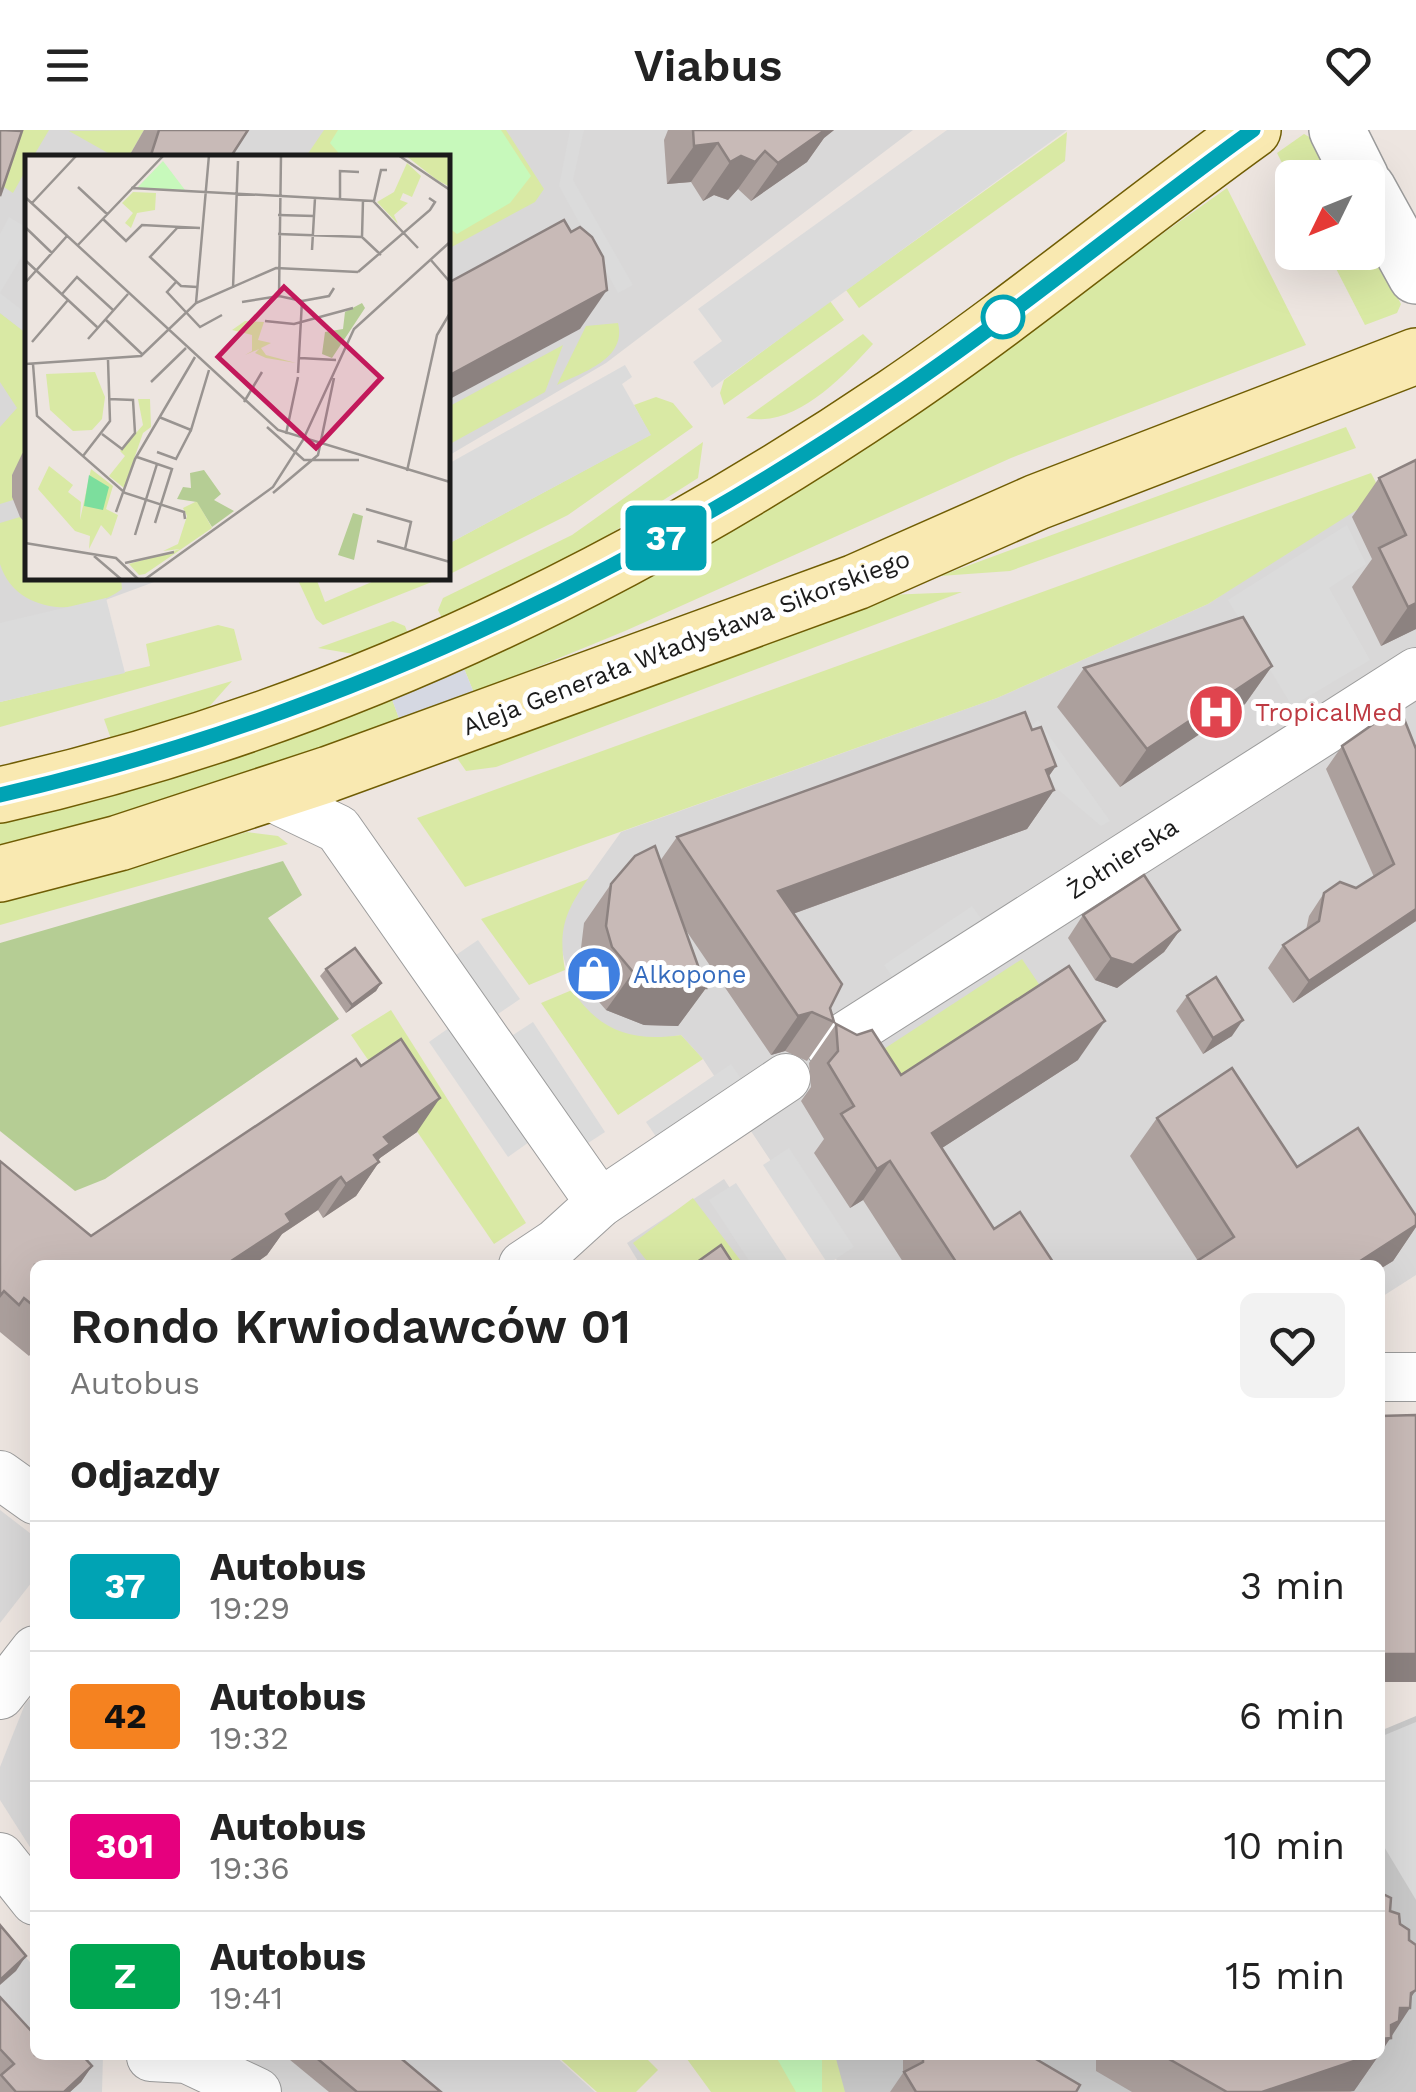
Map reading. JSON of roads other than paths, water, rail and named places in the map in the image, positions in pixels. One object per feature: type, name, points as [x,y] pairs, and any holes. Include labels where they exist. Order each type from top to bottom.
[{"type":"main road","points":[[0,795],[188,744],[346,689],[472,637],[593,578],[709,513],[894,396],[1253,130]]},
{"type":"main road","name":"Aleja Generała Władysława Sikorskiego","points":[[0,874],[120,842],[267,795],[856,582],[1037,502],[1416,356]]},
{"type":"street","points":[[1337,130],[1352,160]]},
{"type":"street","points":[[1385,220],[1416,276]]},
{"type":"street","name":"Żołnierska","points":[[830,1046],[1416,672]]},
{"type":"street","points":[[338,829],[361,762]]},
{"type":"street","points":[[267,795],[338,829],[600,1204]]},
{"type":"street","points":[[530,1260],[600,1204],[786,1078]]},
{"type":"street","points":[[1385,1377],[1416,1377]]},
{"type":"street","points":[[0,1475],[30,1496]]},
{"type":"street","points":[[0,1695],[30,1656]]},
{"type":"street","points":[[0,1856],[30,1895]]},
{"type":"street","points":[[151,2068],[181,2060]]},
{"type":"street","points":[[192,2060],[257,2092]]},
{"type":"place","name":"TropicalMed","points":[[1216,712]]},
{"type":"place","name":"Alkopone","points":[[594,974]]}]
